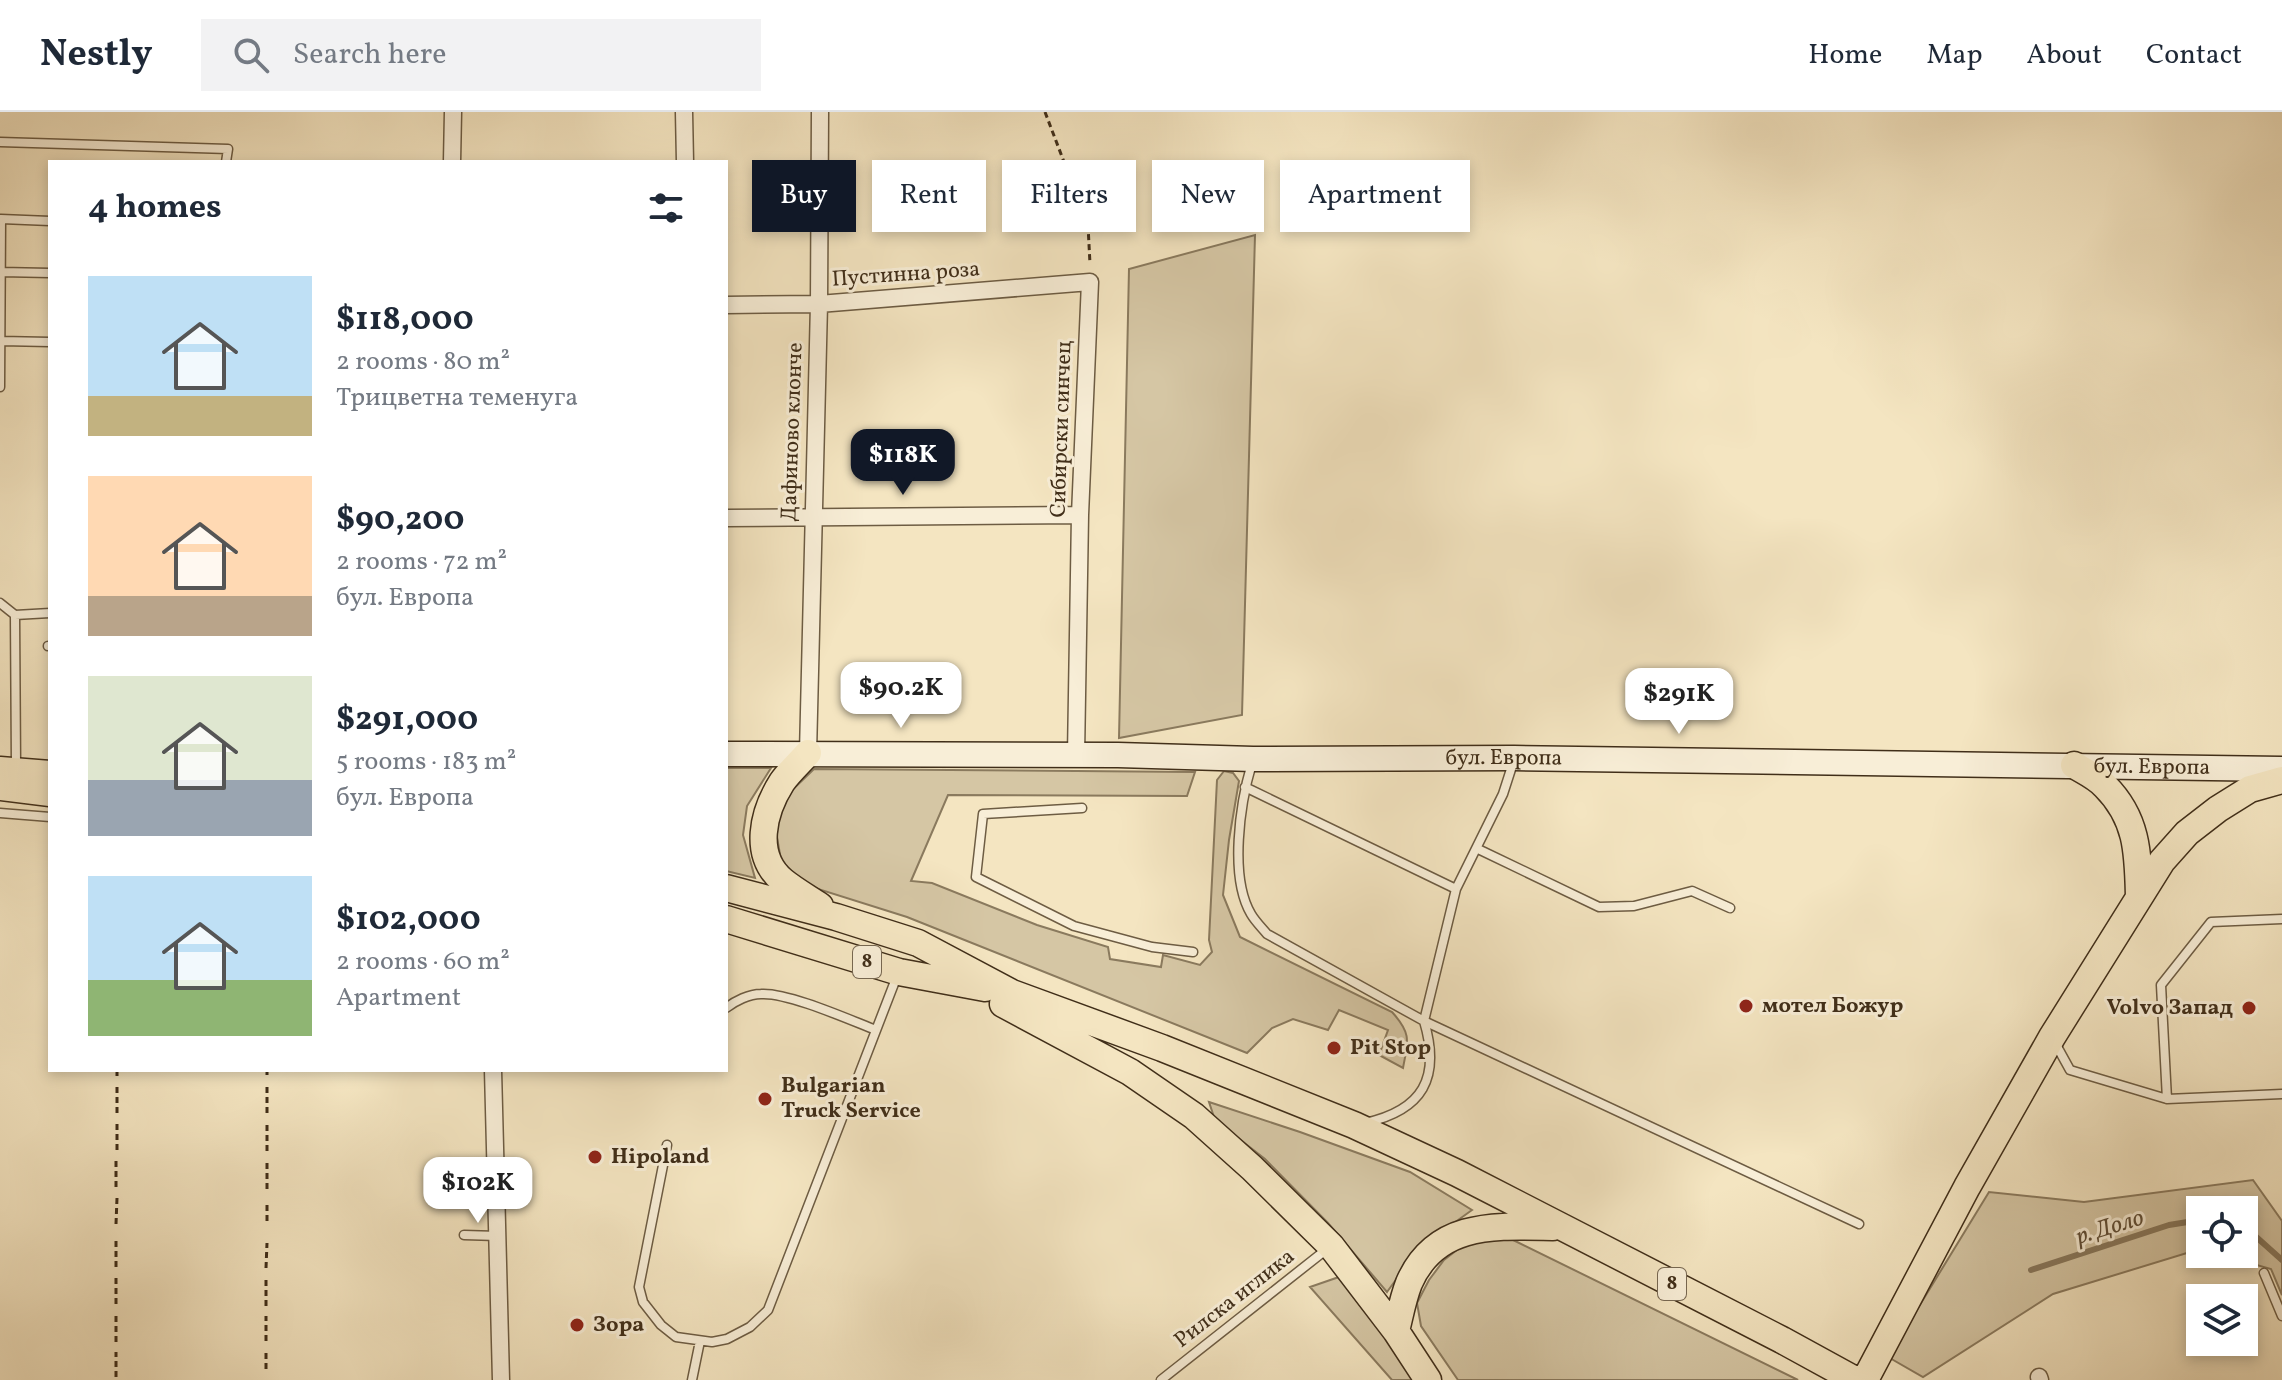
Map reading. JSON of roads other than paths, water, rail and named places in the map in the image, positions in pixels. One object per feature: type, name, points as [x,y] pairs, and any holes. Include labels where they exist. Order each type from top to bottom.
[{"type":"main road","points":[[808,753],[783,781],[768,810],[762,835],[767,859],[781,879],[836,917]]},
{"type":"main road","points":[[2074,765],[2103,784],[2124,809],[2134,834],[2139,897]]},
{"type":"main road","points":[[5,776],[48,774]]},
{"type":"main road","points":[[5,776],[48,792]]},
{"type":"main road","points":[[1865,1380],[1967,1187],[2052,1037],[2162,861],[2187,833],[2218,809],[2250,789],[2282,780]]},
{"type":"main road","name":"8","points":[[728,889],[918,943],[1012,993],[1162,1048],[1354,1125],[1457,1173],[1855,1380]]},
{"type":"main road","name":"8","points":[[728,920],[899,972],[1012,993]]},
{"type":"main road","points":[[964,984],[1107,1058],[1194,1116],[1331,1246],[1396,1331],[1428,1380]]},
{"type":"main road","points":[[1396,1331],[1408,1285],[1417,1267],[1434,1248],[1452,1237],[1475,1229],[1499,1226],[1562,1228]]},
{"type":"street","points":[[452,160],[453,112]]},
{"type":"street","points":[[684,112],[685,160]]},
{"type":"street","name":"Дафиново клонче","points":[[808,753],[819,304],[820,112]]},
{"type":"street","name":"Пустинна роза","points":[[728,305],[819,304],[1090,282]]},
{"type":"street","name":"Сибирски синчец","points":[[1076,755],[1080,515],[1090,282]]},
{"type":"street","points":[[728,518],[1080,515]]},
{"type":"street","name":"бул. Европа","points":[[728,754],[1514,758],[2282,769]]},
{"type":"street","points":[[493,1072],[501,1380]]},
{"type":"lane","points":[[0,142],[228,149],[226,160]]},
{"type":"lane","points":[[0,387],[1,219],[48,221]]},
{"type":"lane","points":[[1,272],[48,273]]},
{"type":"lane","points":[[1,341],[48,342]]},
{"type":"lane","points":[[0,603],[15,615],[48,613]]},
{"type":"lane","points":[[5,776],[15,615]]},
{"type":"lane","points":[[1354,1125],[1401,1110],[1424,1089],[1431,1057],[1424,1021],[1456,889],[1503,794],[1514,758]]},
{"type":"lane","points":[[1253,759],[1245,787],[1240,866],[1250,913],[1267,934],[1424,1021],[1859,1224]]},
{"type":"lane","points":[[1245,787],[1456,889]]},
{"type":"lane","points":[[1082,808],[983,814],[976,877],[1074,926],[1152,947],[1193,952]]},
{"type":"lane","points":[[0,813],[48,817]]},
{"type":"lane","points":[[1478,849],[1599,907],[1634,906],[1692,891],[1730,908]]},
{"type":"lane","points":[[2167,1099],[2161,985],[2211,922],[2282,919]]},
{"type":"lane","points":[[667,1145],[639,1287],[643,1302],[661,1325],[676,1337],[712,1342],[727,1339],[750,1327],[768,1310],[899,972]]},
{"type":"lane","points":[[728,1006],[735,1001],[761,994],[793,1000],[876,1030]]},
{"type":"lane","points":[[2052,1037],[2070,1070],[2167,1099],[2282,1094]]},
{"type":"lane","points":[[464,1235],[499,1236]]},
{"type":"lane","name":"Рилска иглика","points":[[1161,1380],[1331,1246]]},
{"type":"lane","points":[[2264,1273],[2282,1316]]},
{"type":"lane","points":[[692,1380],[700,1341]]},
{"type":"waterway","name":"р. Доло","points":[[2031,1270],[2186,1222]]},
{"type":"waterway","name":"р. Доло","points":[[2258,1239],[2282,1260]]},
{"type":"place","name":"мотел Божур","points":[[1746,1006]]},
{"type":"place","name":"Volvo Запад","points":[[2249,1008]]},
{"type":"place","name":"Pit Stop","points":[[1334,1048]]},
{"type":"place","name":"Bulgarian Truck Service","points":[[765,1099]]},
{"type":"place","name":"Hipoland","points":[[595,1157]]},
{"type":"place","name":"Зора","points":[[577,1325]]}]
